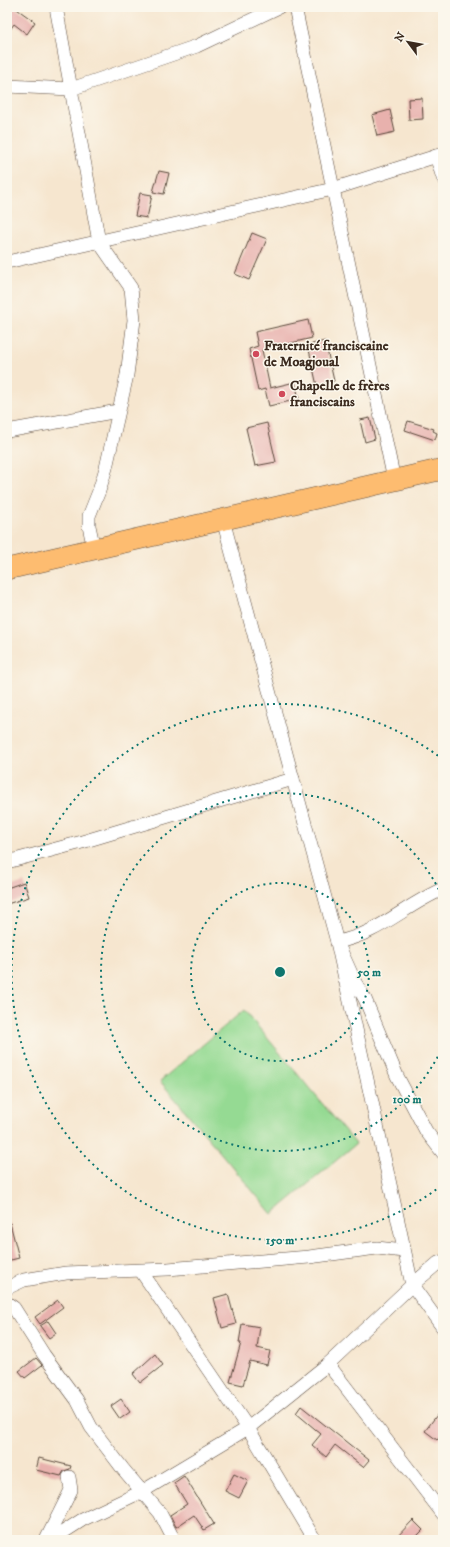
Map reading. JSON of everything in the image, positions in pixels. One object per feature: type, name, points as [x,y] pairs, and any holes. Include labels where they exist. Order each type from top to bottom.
[{"type":"main road","points":[[7,569],[443,469]]},
{"type":"street","points":[[56,7],[99,242],[131,288],[134,320],[127,375],[106,468],[89,516],[89,526],[94,549]]},
{"type":"street","points":[[7,86],[71,89],[197,46],[279,7]]},
{"type":"street","points":[[295,7],[394,480]]},
{"type":"street","points":[[7,262],[333,189],[439,155],[443,178]]},
{"type":"street","points":[[7,431],[118,411]]},
{"type":"street","points":[[223,520],[337,942],[412,1285],[443,1328]]},
{"type":"street","points":[[7,862],[89,840],[293,779]]},
{"type":"street","points":[[337,942],[349,939],[376,928],[428,895],[443,889]]},
{"type":"street","points":[[337,942],[355,982],[365,999],[397,1076],[426,1131],[443,1153]]},
{"type":"street","points":[[7,1288],[24,1280],[66,1273],[141,1271],[295,1259],[377,1248],[404,1251]]},
{"type":"street","points":[[51,1540],[82,1520],[143,1491],[248,1428],[328,1364],[412,1285],[438,1263],[443,1261]]},
{"type":"street","points":[[141,1271],[248,1428],[315,1540]]},
{"type":"street","points":[[9,1308],[77,1400],[91,1426],[123,1470],[143,1491],[160,1513],[174,1540]]},
{"type":"street","points":[[328,1364],[443,1514]]},
{"type":"street","points":[[46,1540],[71,1490],[68,1477]]},
{"type":"green space","points":[[244,1010],[356,1144],[272,1214],[160,1081]]},
{"type":"building","points":[[7,7],[14,7],[35,22],[27,34],[14,24],[7,34]]},
{"type":"building","points":[[422,98],[423,119],[409,120],[408,99]]},
{"type":"building","points":[[390,110],[395,132],[377,136],[372,115]]},
{"type":"building","points":[[159,171],[169,173],[164,194],[153,192]]},
{"type":"building","points":[[140,193],[152,195],[147,218],[135,216]]},
{"type":"building","points":[[252,233],[267,239],[249,280],[235,274]]},
{"type":"building","name":"Fraternité franciscaine de Moagjoual","points":[[308,320],[312,338],[262,350],[270,388],[295,382],[299,399],[269,406],[265,389],[258,391],[249,349],[258,346],[255,332]]},
{"type":"building","points":[[325,341],[334,381],[317,386],[308,345]]},
{"type":"building","points":[[370,418],[375,439],[365,442],[360,420]]},
{"type":"building","points":[[408,421],[434,429],[433,431],[437,433],[435,440],[405,430]]},
{"type":"building","points":[[267,423],[276,462],[255,466],[246,428]]},
{"type":"building","points":[[24,882],[29,897],[7,904],[7,888]]},
{"type":"building","points":[[10,1223],[19,1258],[7,1261],[7,1224]]},
{"type":"building","points":[[228,1294],[236,1324],[222,1328],[214,1298]]},
{"type":"building","points":[[58,1300],[63,1307],[40,1324],[35,1317]]},
{"type":"building","points":[[48,1321],[56,1333],[49,1338],[40,1326]]},
{"type":"building","points":[[242,1324],[260,1327],[257,1348],[270,1351],[267,1365],[250,1361],[243,1385],[230,1382],[241,1343],[239,1343]]},
{"type":"building","points":[[155,1354],[163,1365],[140,1383],[133,1374]]},
{"type":"building","points":[[36,1358],[42,1365],[25,1378],[19,1371]]},
{"type":"building","points":[[121,1399],[130,1412],[120,1419],[111,1406]]},
{"type":"building","points":[[301,1406],[369,1460],[363,1467],[335,1445],[326,1457],[312,1445],[321,1434],[296,1413]]},
{"type":"building","points":[[437,1415],[443,1419],[443,1441],[439,1438],[437,1440],[425,1431]]},
{"type":"building","points":[[39,1458],[71,1466],[70,1469],[64,1471],[61,1476],[36,1470]]},
{"type":"building","points":[[234,1474],[248,1481],[239,1498],[225,1491]]},
{"type":"building","points":[[184,1476],[214,1524],[204,1530],[194,1515],[176,1527],[170,1515],[187,1504],[174,1483]]},
{"type":"building","points":[[413,1520],[423,1530],[413,1540],[394,1540]]},
{"type":"place","name":"Fraternité franciscaine de Moagjoual","points":[[256,354]]},
{"type":"place","name":"Chapelle de frères franciscains","points":[[282,394]]}]
